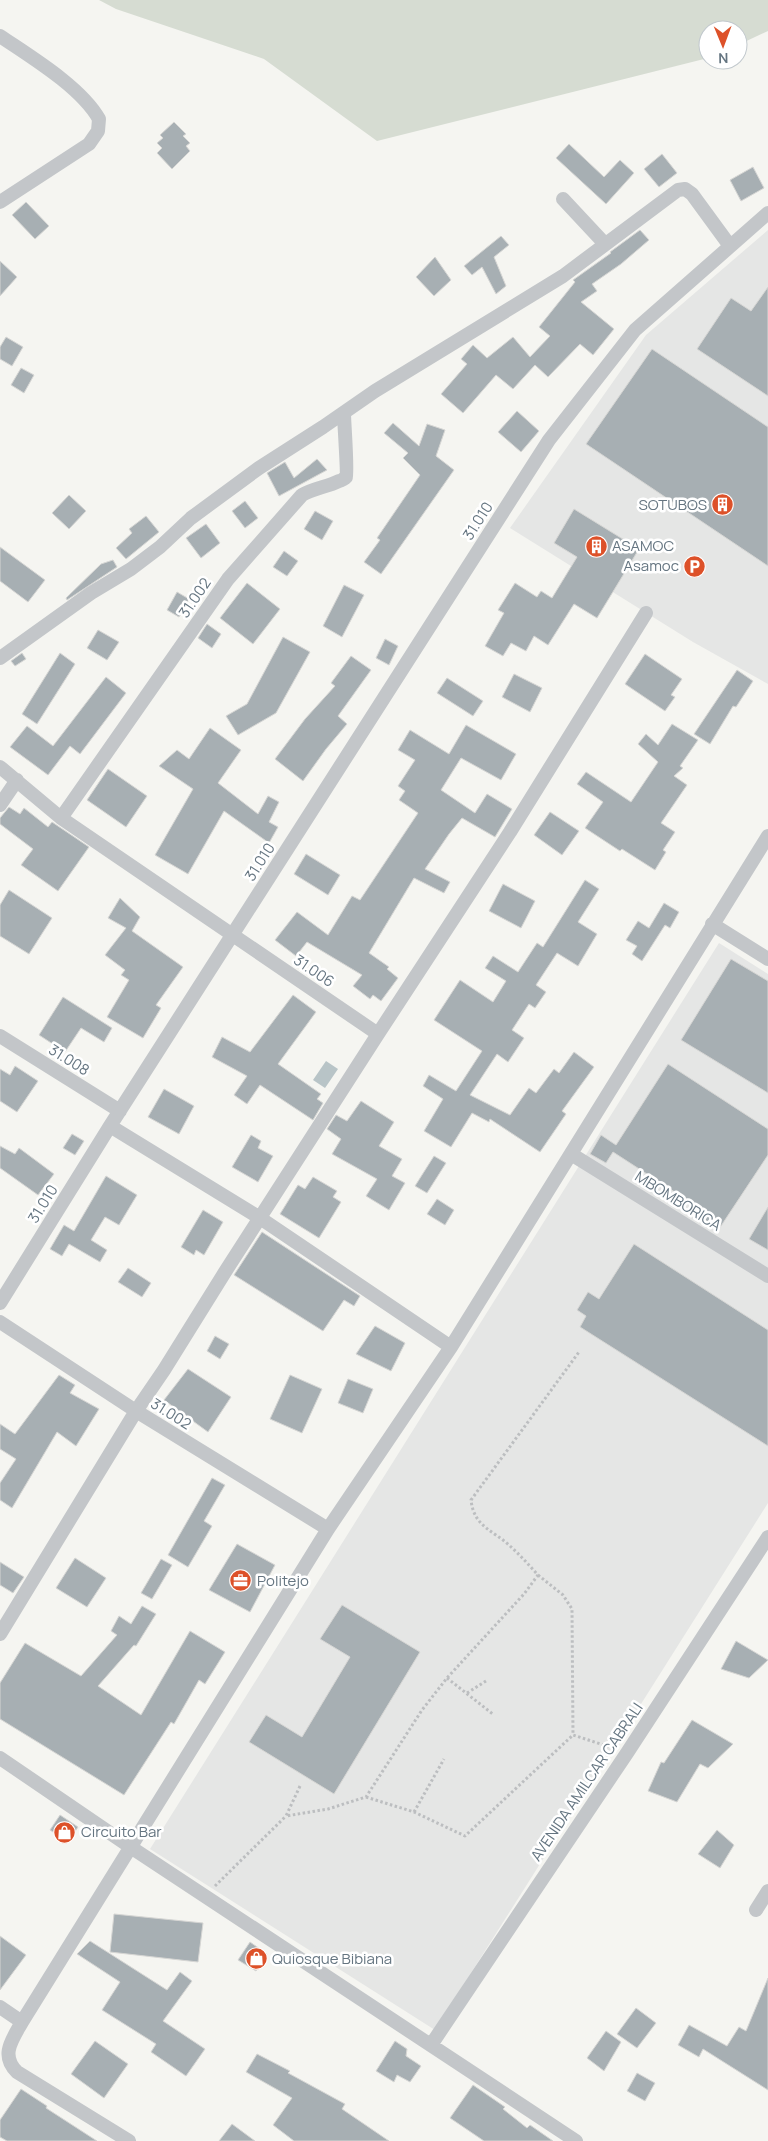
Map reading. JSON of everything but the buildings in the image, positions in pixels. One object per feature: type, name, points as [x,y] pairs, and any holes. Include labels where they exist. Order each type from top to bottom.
[{"type":"street","points":[[0,36],[46,68],[87,102],[99,119],[98,131],[89,144],[0,202]]},
{"type":"street","points":[[0,658],[91,593],[131,569],[160,547],[191,518],[259,468],[375,391],[563,276],[678,190],[684,189],[692,194],[730,246]]},
{"type":"street","points":[[563,199],[605,244]]},
{"type":"street","name":"31.010","points":[[0,1303],[110,1126],[549,440],[635,330],[768,213]]},
{"type":"street","name":"31.002","points":[[61,818],[228,579],[302,495],[312,489],[341,481],[346,477],[344,413]]},
{"type":"street","points":[[0,1634],[136,1411],[169,1363],[378,1034],[510,832],[646,613]]},
{"type":"street","name":"31.006","points":[[0,767],[61,818],[378,1034]]},
{"type":"street","points":[[0,806],[17,780]]},
{"type":"street","points":[[128,2141],[35,2084],[9,2065],[6,2059],[7,2051],[22,2022],[132,1848],[328,1529],[451,1347],[768,836]]},
{"type":"street","points":[[712,924],[768,959]]},
{"type":"street","name":"31.008","points":[[0,1036],[120,1111]]},
{"type":"street","points":[[110,1126],[260,1218],[451,1347]]},
{"type":"street","name":"MBOMBORICA","points":[[571,1154],[768,1276]]},
{"type":"street","name":"31.002","points":[[0,1322],[136,1411],[328,1529]]},
{"type":"street","name":"AVENIDA AMILCAR CABRALI","points":[[431,2044],[627,1753],[768,1537]]},
{"type":"street","points":[[0,1758],[132,1848],[576,2141]]},
{"type":"street","points":[[756,1910],[768,1892]]},
{"type":"street","points":[[0,2007],[22,2022]]},
{"type":"path","points":[[286,1816],[328,1810],[366,1797],[414,1812],[465,1836],[574,1735],[572,1609],[563,1595],[538,1575],[510,1545],[485,1527],[472,1512],[471,1500],[579,1352]]},
{"type":"path","points":[[366,1797],[422,1710],[447,1678],[524,1594],[538,1575]]},
{"type":"path","points":[[447,1678],[494,1715]]},
{"type":"path","points":[[467,1693],[486,1681]]},
{"type":"path","points":[[574,1735],[627,1753]]},
{"type":"path","points":[[414,1812],[444,1759]]},
{"type":"path","points":[[205,1895],[286,1816],[300,1786]]},
{"type":"shaded area","points":[[99,0],[768,0],[768,31],[748,40],[748,20],[698,20],[698,61],[377,141],[264,59],[116,9]]},
{"type":"shaded area","points":[[768,230],[768,684],[693,642],[510,528],[646,335]]},
{"type":"shaded area","points":[[719,943],[768,974],[768,1503],[435,2030],[150,1849]]},
{"type":"shaded area","points":[[326,1061],[338,1069],[325,1088],[313,1080]]},
{"type":"place","name":"SOTUBOS","points":[[723,505]]},
{"type":"place","name":"ASAMOC","points":[[596,546]]},
{"type":"place","name":"Asamoc","points":[[695,566]]},
{"type":"place","name":"Politejo","points":[[241,1581]]},
{"type":"place","name":"Circuito Bar","points":[[65,1832]]},
{"type":"place","name":"Quiosque Bibiana","points":[[256,1959]]}]
